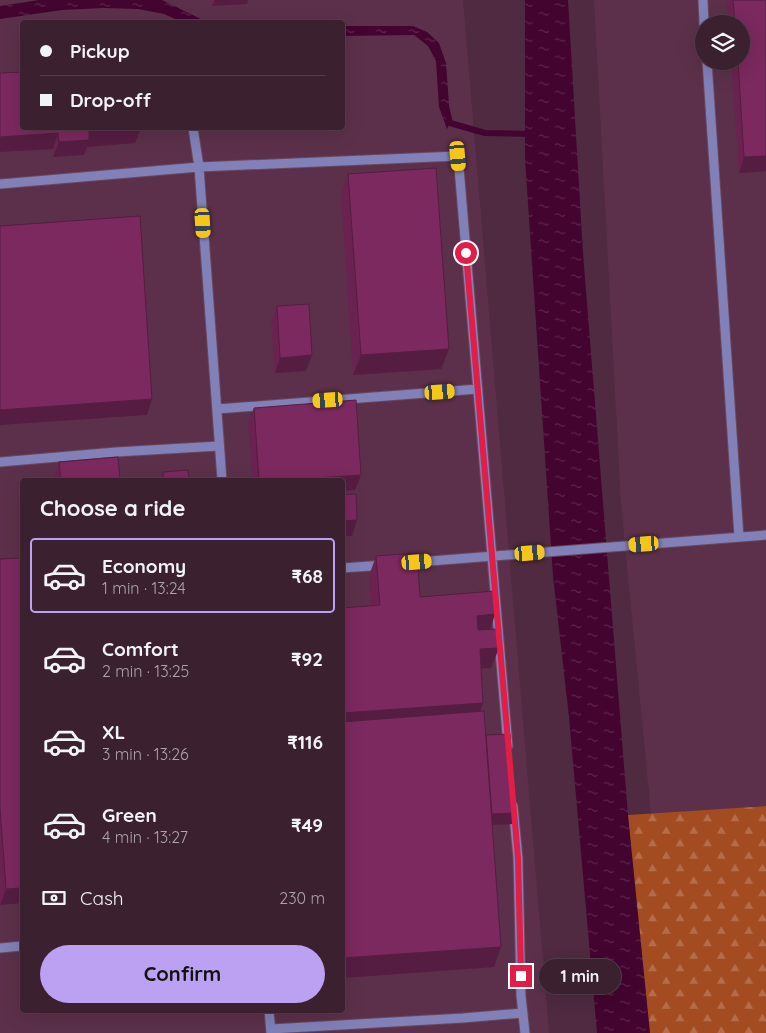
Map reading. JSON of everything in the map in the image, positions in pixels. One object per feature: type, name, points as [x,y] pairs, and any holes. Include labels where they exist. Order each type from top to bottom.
[{"type":"lane","points":[[702,0],[703,15]]},
{"type":"lane","points":[[708,70],[739,537]]},
{"type":"lane","points":[[193,130],[199,167],[222,478]]},
{"type":"lane","points":[[0,184],[199,167],[458,156],[509,751]]},
{"type":"lane","points":[[216,409],[478,389]]},
{"type":"lane","points":[[0,462],[116,452],[219,446]]},
{"type":"lane","points":[[345,568],[766,535]]},
{"type":"lane","points":[[513,799],[518,858],[521,986],[525,1033]]},
{"type":"lane","points":[[0,948],[20,946]]},
{"type":"lane","points":[[269,1013],[271,1031],[523,1013]]},
{"type":"shaded area","points":[[0,0],[463,0],[549,1033],[0,1033]]},
{"type":"shaded area","points":[[594,0],[766,0],[766,806],[651,814],[621,503]]},
{"type":"green space","points":[[766,806],[766,1033],[646,1033],[628,815]]},
{"type":"water","points":[[39,0],[162,0],[203,20],[178,20],[164,14],[138,9],[103,8],[62,10],[0,19],[0,6]]},
{"type":"water","points":[[525,0],[568,0],[583,253],[628,815],[650,1033],[597,1033],[569,717],[553,576],[525,159]]},
{"type":"water","points":[[345,26],[413,26],[427,32],[439,43],[446,63],[452,120],[447,129],[439,107],[436,61],[428,46],[414,35],[345,36]]},
{"type":"building","points":[[733,0],[766,0],[766,156],[744,157],[739,70],[750,70],[750,15],[734,15]]},
{"type":"building","points":[[20,72],[20,130],[106,130],[89,131],[89,140],[59,142],[58,133],[0,137],[0,73]]},
{"type":"building","points":[[436,168],[449,349],[361,355],[348,174]]},
{"type":"building","points":[[140,216],[152,399],[0,410],[0,226]]},
{"type":"building","points":[[309,304],[312,355],[280,358],[277,306]]},
{"type":"building","points":[[356,400],[361,475],[316,478],[259,478],[254,408]]},
{"type":"building","points":[[118,457],[120,478],[61,478],[59,462]]},
{"type":"building","points":[[188,470],[189,478],[163,478],[163,472]]},
{"type":"building","points":[[356,494],[357,520],[345,521],[345,495]]},
{"type":"building","points":[[417,553],[420,597],[494,591],[495,614],[477,616],[478,630],[497,629],[499,648],[480,649],[483,703],[345,713],[345,608],[380,605],[376,556]]},
{"type":"building","points":[[20,558],[20,888],[6,889],[0,807],[0,559]]},
{"type":"building","points":[[484,711],[501,947],[345,958],[345,722]]},
{"type":"building","points":[[510,734],[515,813],[492,814],[486,735]]},
{"type":"waterway","points":[[448,115],[450,123],[485,133],[533,134]]},
{"type":"route","points":[[466,253],[518,858],[521,976]]}]
